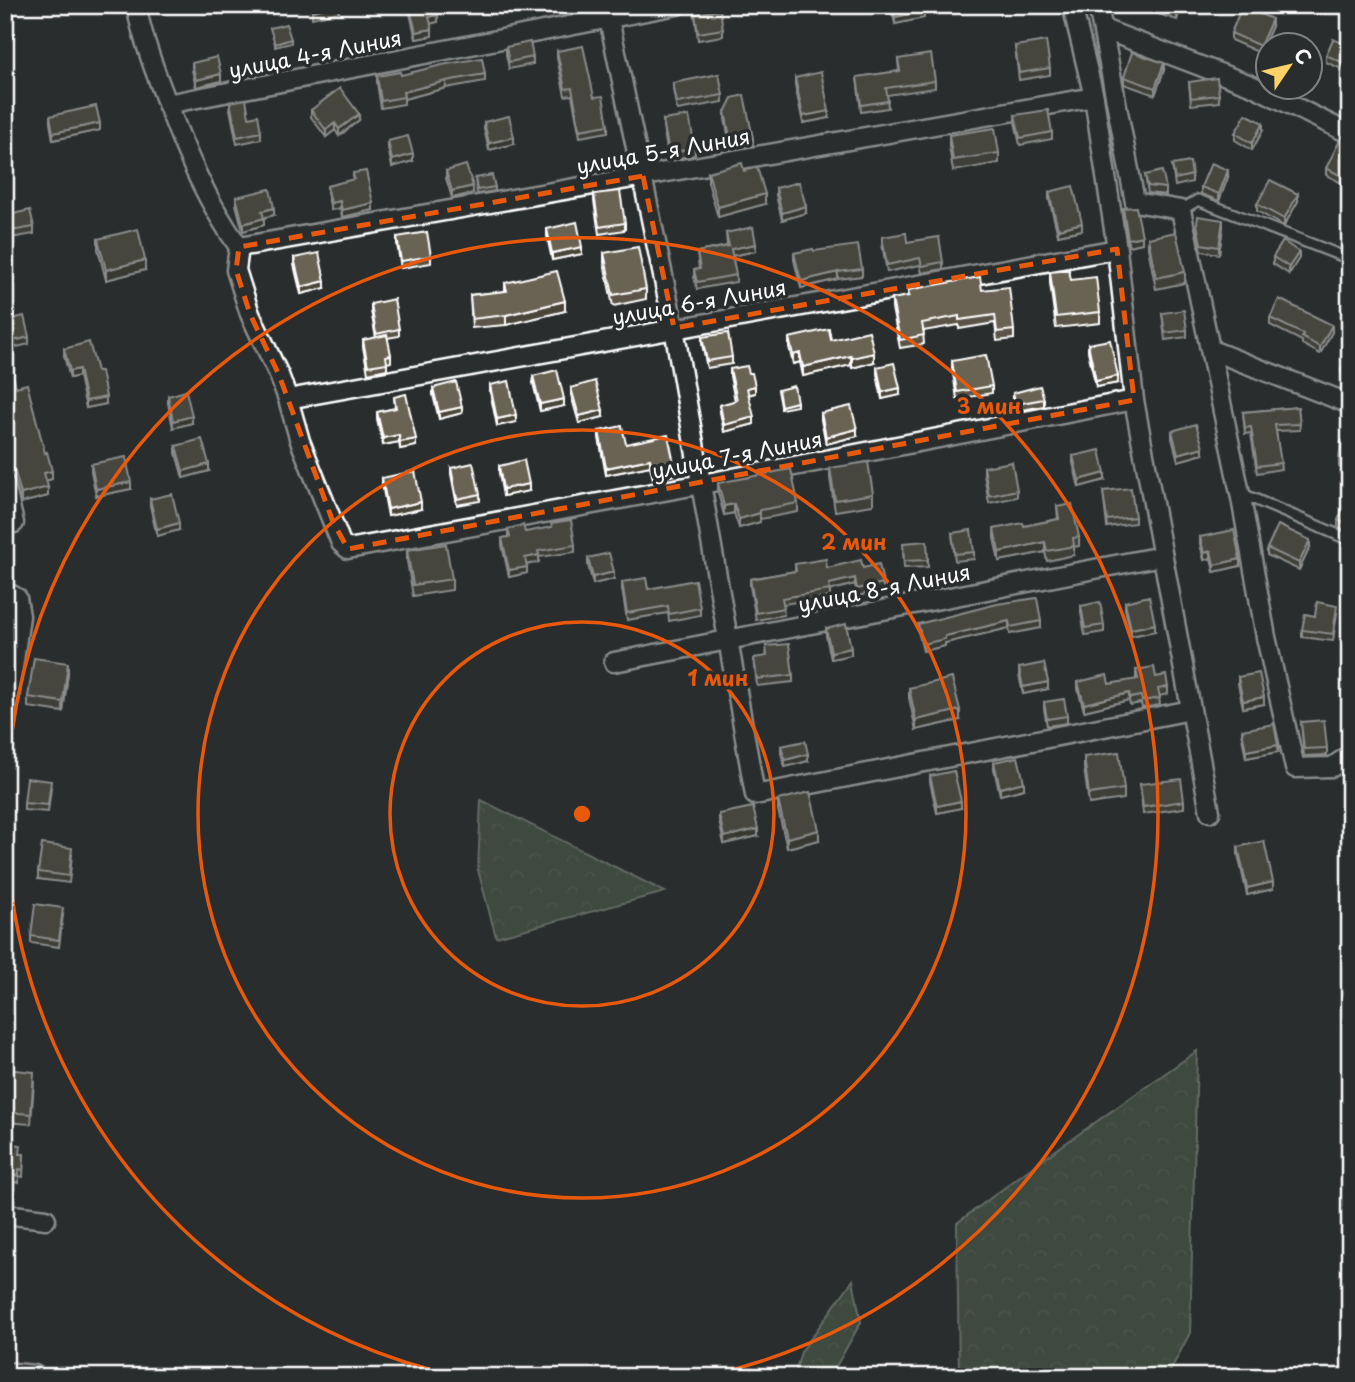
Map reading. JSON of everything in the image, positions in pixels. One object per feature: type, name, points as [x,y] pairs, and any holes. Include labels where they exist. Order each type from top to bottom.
[{"type":"street","points":[[136,5],[141,31],[184,147],[208,198],[239,247],[236,270],[250,314],[288,399]]},
{"type":"street","name":"улица 4-я Линия","points":[[167,104],[608,12],[677,5]]},
{"type":"street","points":[[1072,5],[1094,97],[1117,249],[1134,400],[1210,812]]},
{"type":"street","points":[[1098,5],[1135,202],[1181,210],[1240,493],[1266,637],[1295,768],[1332,767],[1350,755]]},
{"type":"street","points":[[608,12],[674,328],[755,795],[1191,710]]},
{"type":"street","points":[[1103,29],[1253,86],[1350,134]]},
{"type":"street","name":"улица 5-я Линия","points":[[239,247],[1094,97]]},
{"type":"street","name":"улица 6-я Линия","points":[[288,399],[1117,249]]},
{"type":"street","points":[[1211,350],[1350,404]]},
{"type":"street","name":"улица 7-я Линия","points":[[288,399],[300,441],[341,543],[348,549],[1134,400]]},
{"type":"street","points":[[5,485],[15,523]]},
{"type":"street","name":"улица 8-я Линия","points":[[614,662],[1162,556]]},
{"type":"street","points":[[5,729],[20,616],[11,598]]},
{"type":"street","points":[[5,1214],[46,1219]]},
{"type":"street","points":[[5,1372],[34,1375]]},
{"type":"lane","points":[[1181,210],[1198,200],[1342,256]]},
{"type":"lane","points":[[1240,493],[1350,540]]},
{"type":"highlighted area","points":[[643,176],[674,328],[1117,249],[1134,400],[348,549],[333,522],[279,375],[250,314],[236,270],[239,247]]},
{"type":"green space","points":[[481,800],[665,892],[496,937],[478,870]]},
{"type":"green space","points":[[1197,1051],[1190,1333],[1167,1377],[959,1377],[957,1223]]},
{"type":"green space","points":[[853,1280],[861,1322],[830,1377],[794,1377],[801,1352]]},
{"type":"building","points":[[311,5],[338,5],[312,11]]},
{"type":"building","points":[[409,5],[435,5],[438,15],[429,17],[432,29],[416,32]]},
{"type":"building","points":[[892,5],[922,5],[924,11],[895,17]]},
{"type":"building","points":[[1155,5],[1179,5],[1177,13]]},
{"type":"building","points":[[1242,6],[1272,19],[1266,32],[1254,32],[1254,43],[1231,33]]},
{"type":"building","points":[[720,10],[723,29],[698,33],[695,14]]},
{"type":"building","points":[[286,24],[291,39],[275,44],[270,28]]},
{"type":"building","points":[[1333,39],[1350,47],[1350,57],[1346,64],[1326,55]]},
{"type":"building","points":[[1046,41],[1050,68],[1019,73],[1015,46]]},
{"type":"building","points":[[530,42],[533,57],[509,62],[506,47]]},
{"type":"building","points":[[583,46],[594,97],[603,96],[608,125],[580,130],[572,88],[565,89],[557,51]]},
{"type":"building","points":[[1132,52],[1164,63],[1155,88],[1124,77]]},
{"type":"building","points":[[931,54],[935,81],[886,88],[888,101],[861,105],[857,77],[900,71],[898,59]]},
{"type":"building","points":[[217,57],[221,74],[196,80],[192,63]]},
{"type":"building","points":[[482,58],[485,74],[403,92],[404,97],[381,101],[377,76],[400,72],[401,75]]},
{"type":"building","points":[[821,72],[829,111],[803,116],[795,78]]},
{"type":"building","points":[[719,74],[723,95],[677,103],[673,83]]},
{"type":"building","points":[[1217,78],[1219,95],[1191,98],[1189,82]]},
{"type":"building","points":[[340,88],[359,114],[339,129],[335,123],[326,130],[311,110]]},
{"type":"building","points":[[744,95],[753,138],[731,142],[725,112],[732,98]]},
{"type":"building","points":[[246,99],[249,117],[258,115],[261,132],[237,137],[230,102]]},
{"type":"building","points":[[96,106],[100,123],[53,133],[50,116]]},
{"type":"building","points":[[1048,110],[1052,132],[1020,138],[1015,115]]},
{"type":"building","points":[[1246,114],[1263,123],[1252,143],[1235,133]]},
{"type":"building","points":[[509,116],[514,137],[489,143],[484,122]]},
{"type":"building","points":[[689,116],[695,148],[669,153],[663,120]]},
{"type":"building","points":[[995,128],[999,153],[953,160],[949,135]]},
{"type":"building","points":[[408,136],[413,154],[392,160],[388,141]]},
{"type":"building","points":[[1342,136],[1350,140],[1349,180],[1326,168]]},
{"type":"building","points":[[1190,162],[1192,175],[1175,179],[1172,165]]},
{"type":"building","points":[[742,163],[744,171],[757,167],[765,194],[718,207],[708,172]]},
{"type":"building","points":[[1211,163],[1228,170],[1219,194],[1201,187]]},
{"type":"building","points":[[466,165],[473,186],[452,191],[446,171]]},
{"type":"building","points":[[366,171],[373,203],[342,210],[340,201],[331,203],[327,186],[354,179],[353,173]]},
{"type":"building","points":[[1162,171],[1166,188],[1148,186],[1145,175]]},
{"type":"building","points":[[492,175],[495,187],[477,190],[475,178]]},
{"type":"building","points":[[1270,180],[1298,194],[1284,219],[1257,204]]},
{"type":"building","points":[[799,182],[806,206],[782,213],[776,188]]},
{"type":"building","points":[[1073,186],[1082,223],[1058,229],[1049,192]]},
{"type":"building","points":[[5,188],[13,214],[30,210],[34,227],[5,232]]},
{"type":"building","points":[[270,189],[274,208],[262,211],[264,218],[243,224],[236,197]]},
{"type":"building","points":[[620,191],[625,223],[599,227],[594,194]]},
{"type":"building","points":[[1136,207],[1142,236],[1128,239],[1123,208]]},
{"type":"building","points":[[1198,216],[1223,220],[1219,247],[1201,244]]},
{"type":"building","points":[[577,222],[582,247],[552,253],[547,229]]},
{"type":"building","points":[[753,227],[756,244],[731,249],[736,275],[697,282],[694,270],[700,269],[697,252],[729,246],[726,233]]},
{"type":"building","points":[[138,229],[145,260],[106,270],[98,239]]},
{"type":"building","points":[[427,232],[431,256],[401,261],[397,237]]},
{"type":"building","points":[[1176,232],[1185,272],[1156,278],[1148,238]]},
{"type":"building","points":[[906,233],[907,242],[939,237],[943,262],[922,266],[920,258],[887,265],[882,237]]},
{"type":"building","points":[[1283,241],[1299,252],[1289,267],[1273,257]]},
{"type":"building","points":[[858,245],[862,269],[801,281],[794,253]]},
{"type":"building","points":[[638,247],[646,289],[613,295],[604,253]]},
{"type":"building","points":[[319,253],[325,281],[301,287],[294,258]]},
{"type":"building","points":[[1069,270],[1071,280],[1096,277],[1100,312],[1056,317],[1050,272]]},
{"type":"building","points":[[557,271],[565,301],[506,315],[472,319],[470,295],[507,291],[505,283]]},
{"type":"building","points":[[980,277],[982,290],[1009,287],[1014,330],[997,332],[995,315],[959,320],[959,316],[922,323],[924,335],[900,340],[892,299],[909,296],[908,290]]},
{"type":"building","points":[[394,299],[399,329],[376,334],[371,304]]},
{"type":"building","points":[[1279,299],[1332,325],[1320,347],[1302,337],[1303,334],[1270,318]]},
{"type":"building","points":[[1184,310],[1187,330],[1165,333],[1162,313]]},
{"type":"building","points":[[24,316],[29,337],[5,343],[5,321]]},
{"type":"building","points":[[829,329],[831,340],[869,331],[874,353],[803,367],[800,353],[793,355],[789,338]]},
{"type":"building","points":[[728,333],[732,357],[707,361],[702,337]]},
{"type":"building","points":[[387,335],[391,355],[386,356],[387,363],[368,366],[363,340]]},
{"type":"building","points":[[1110,340],[1118,376],[1096,381],[1088,344]]},
{"type":"building","points":[[89,342],[97,371],[101,371],[106,397],[86,401],[79,369],[70,371],[64,349]]},
{"type":"building","points":[[986,355],[992,386],[957,392],[952,361]]},
{"type":"building","points":[[1350,358],[1350,376],[1341,369]]},
{"type":"building","points":[[9,361],[16,387],[27,384],[52,471],[44,473],[48,487],[21,494],[14,469],[5,465],[5,362]]},
{"type":"building","points":[[894,363],[900,388],[882,392],[877,367]]},
{"type":"building","points":[[747,366],[755,386],[747,388],[754,417],[724,425],[720,405],[737,400],[730,369]]},
{"type":"building","points":[[557,370],[564,399],[540,404],[533,376]]},
{"type":"building","points":[[509,381],[516,415],[497,419],[490,385]]},
{"type":"building","points":[[595,381],[603,410],[579,416],[571,388]]},
{"type":"building","points":[[456,382],[462,407],[439,412],[433,388]]},
{"type":"building","points":[[794,386],[797,402],[781,406],[778,390]]},
{"type":"building","points":[[1040,386],[1044,399],[1016,404],[1013,393]]},
{"type":"building","points":[[186,391],[192,416],[173,421],[168,396]]},
{"type":"building","points":[[406,394],[416,439],[400,442],[399,435],[383,438],[377,412],[396,408],[394,397]]},
{"type":"building","points":[[851,406],[857,429],[826,437],[821,413]]},
{"type":"building","points":[[1298,407],[1300,424],[1275,425],[1281,463],[1257,466],[1251,427],[1245,428],[1243,412]]},
{"type":"building","points":[[1196,424],[1203,447],[1178,454],[1172,431]]},
{"type":"building","points":[[622,426],[626,444],[668,435],[675,468],[653,472],[650,459],[606,468],[599,431]]},
{"type":"building","points":[[202,439],[209,464],[183,471],[176,446]]},
{"type":"building","points":[[1341,441],[1350,442],[1350,462],[1339,460]]},
{"type":"building","points":[[1100,450],[1105,473],[1079,480],[1073,456]]},
{"type":"building","points":[[126,457],[131,482],[96,489],[91,464]]},
{"type":"building","points":[[524,460],[529,484],[503,489],[499,466]]},
{"type":"building","points":[[868,462],[873,494],[835,500],[830,468]]},
{"type":"building","points":[[1012,462],[1017,490],[989,496],[984,467]]},
{"type":"building","points":[[473,463],[480,494],[457,499],[451,468]]},
{"type":"building","points":[[791,469],[798,503],[760,510],[760,513],[739,519],[734,504],[724,506],[718,483]]},
{"type":"building","points":[[415,471],[421,502],[388,509],[382,478]]},
{"type":"building","points":[[1131,488],[1135,517],[1107,520],[1103,491]]},
{"type":"building","points":[[172,494],[179,523],[157,529],[150,499]]},
{"type":"building","points":[[1350,496],[1350,526],[1338,520]]},
{"type":"building","points":[[1072,504],[1079,537],[1073,538],[1074,546],[1047,551],[1045,542],[999,552],[994,529],[1059,519],[1057,507]]},
{"type":"building","points":[[571,520],[575,545],[538,551],[539,555],[525,558],[527,567],[509,570],[502,538],[510,537],[508,529],[523,525],[525,532],[552,527],[551,523]]},
{"type":"building","points":[[1278,525],[1310,540],[1299,563],[1267,548]]},
{"type":"building","points":[[971,530],[974,552],[955,554],[952,533]]},
{"type":"building","points":[[1234,530],[1240,559],[1214,565],[1211,551],[1204,553],[1200,537]]},
{"type":"building","points":[[927,541],[928,560],[904,561],[903,543]]},
{"type":"building","points":[[446,544],[452,579],[413,585],[407,550]]},
{"type":"building","points":[[609,553],[614,572],[593,577],[588,558]]},
{"type":"building","points":[[826,559],[827,568],[861,560],[863,568],[879,564],[883,583],[857,589],[855,578],[829,584],[830,590],[782,598],[784,608],[756,613],[750,579],[796,571],[795,564]]},
{"type":"building","points":[[646,578],[648,589],[695,580],[700,608],[669,614],[668,606],[627,613],[622,582]]},
{"type":"building","points":[[1149,596],[1155,624],[1131,629],[1125,602]]},
{"type":"building","points":[[1037,598],[1041,621],[1010,627],[1009,621],[923,644],[918,624],[997,604]]},
{"type":"building","points":[[1100,602],[1104,625],[1085,628],[1081,606]]},
{"type":"building","points":[[1317,602],[1337,606],[1333,634],[1302,630],[1305,614],[1315,616]]},
{"type":"building","points":[[846,624],[851,648],[831,652],[826,629]]},
{"type":"building","points":[[789,644],[793,675],[757,679],[754,658],[767,656],[766,646]]},
{"type":"building","points":[[34,658],[68,663],[63,702],[28,697]]},
{"type":"building","points":[[1044,663],[1048,682],[1023,687],[1019,668]]},
{"type":"building","points":[[1154,667],[1156,677],[1166,675],[1168,687],[1158,689],[1160,698],[1142,701],[1141,696],[1130,698],[1129,693],[1084,704],[1078,682],[1107,675],[1109,684],[1138,679],[1136,670]]},
{"type":"building","points":[[1259,673],[1264,697],[1243,701],[1238,677]]},
{"type":"building","points":[[952,678],[960,710],[916,720],[909,688]]},
{"type":"building","points":[[1064,699],[1067,716],[1047,719],[1044,702]]},
{"type":"building","points":[[1324,720],[1327,748],[1304,749],[1301,722]]},
{"type":"building","points":[[1274,724],[1278,745],[1246,751],[1242,730]]},
{"type":"building","points":[[805,741],[808,754],[785,760],[781,746]]},
{"type":"building","points":[[1119,752],[1124,789],[1089,794],[1084,757]]},
{"type":"building","points":[[1018,757],[1024,782],[1000,788],[994,762]]},
{"type":"building","points":[[954,771],[961,801],[937,806],[930,776]]},
{"type":"building","points":[[27,778],[51,781],[48,805],[24,803]]},
{"type":"building","points":[[1181,779],[1184,801],[1143,807],[1140,784]]},
{"type":"building","points":[[810,792],[819,830],[787,838],[778,800]]},
{"type":"building","points":[[753,807],[758,829],[724,837],[719,814]]},
{"type":"building","points":[[1264,841],[1273,882],[1247,888],[1238,847]]},
{"type":"building","points":[[42,844],[72,848],[69,876],[38,872]]},
{"type":"building","points":[[35,904],[63,908],[59,940],[31,936]]},
{"type":"building","points":[[5,1069],[34,1072],[31,1114],[5,1112]]},
{"type":"building","points":[[5,1143],[21,1145],[20,1154],[24,1154],[23,1170],[19,1169],[19,1176],[5,1174]]},
{"type":"building","points":[[5,1261],[10,1262],[9,1275],[5,1274]]}]
